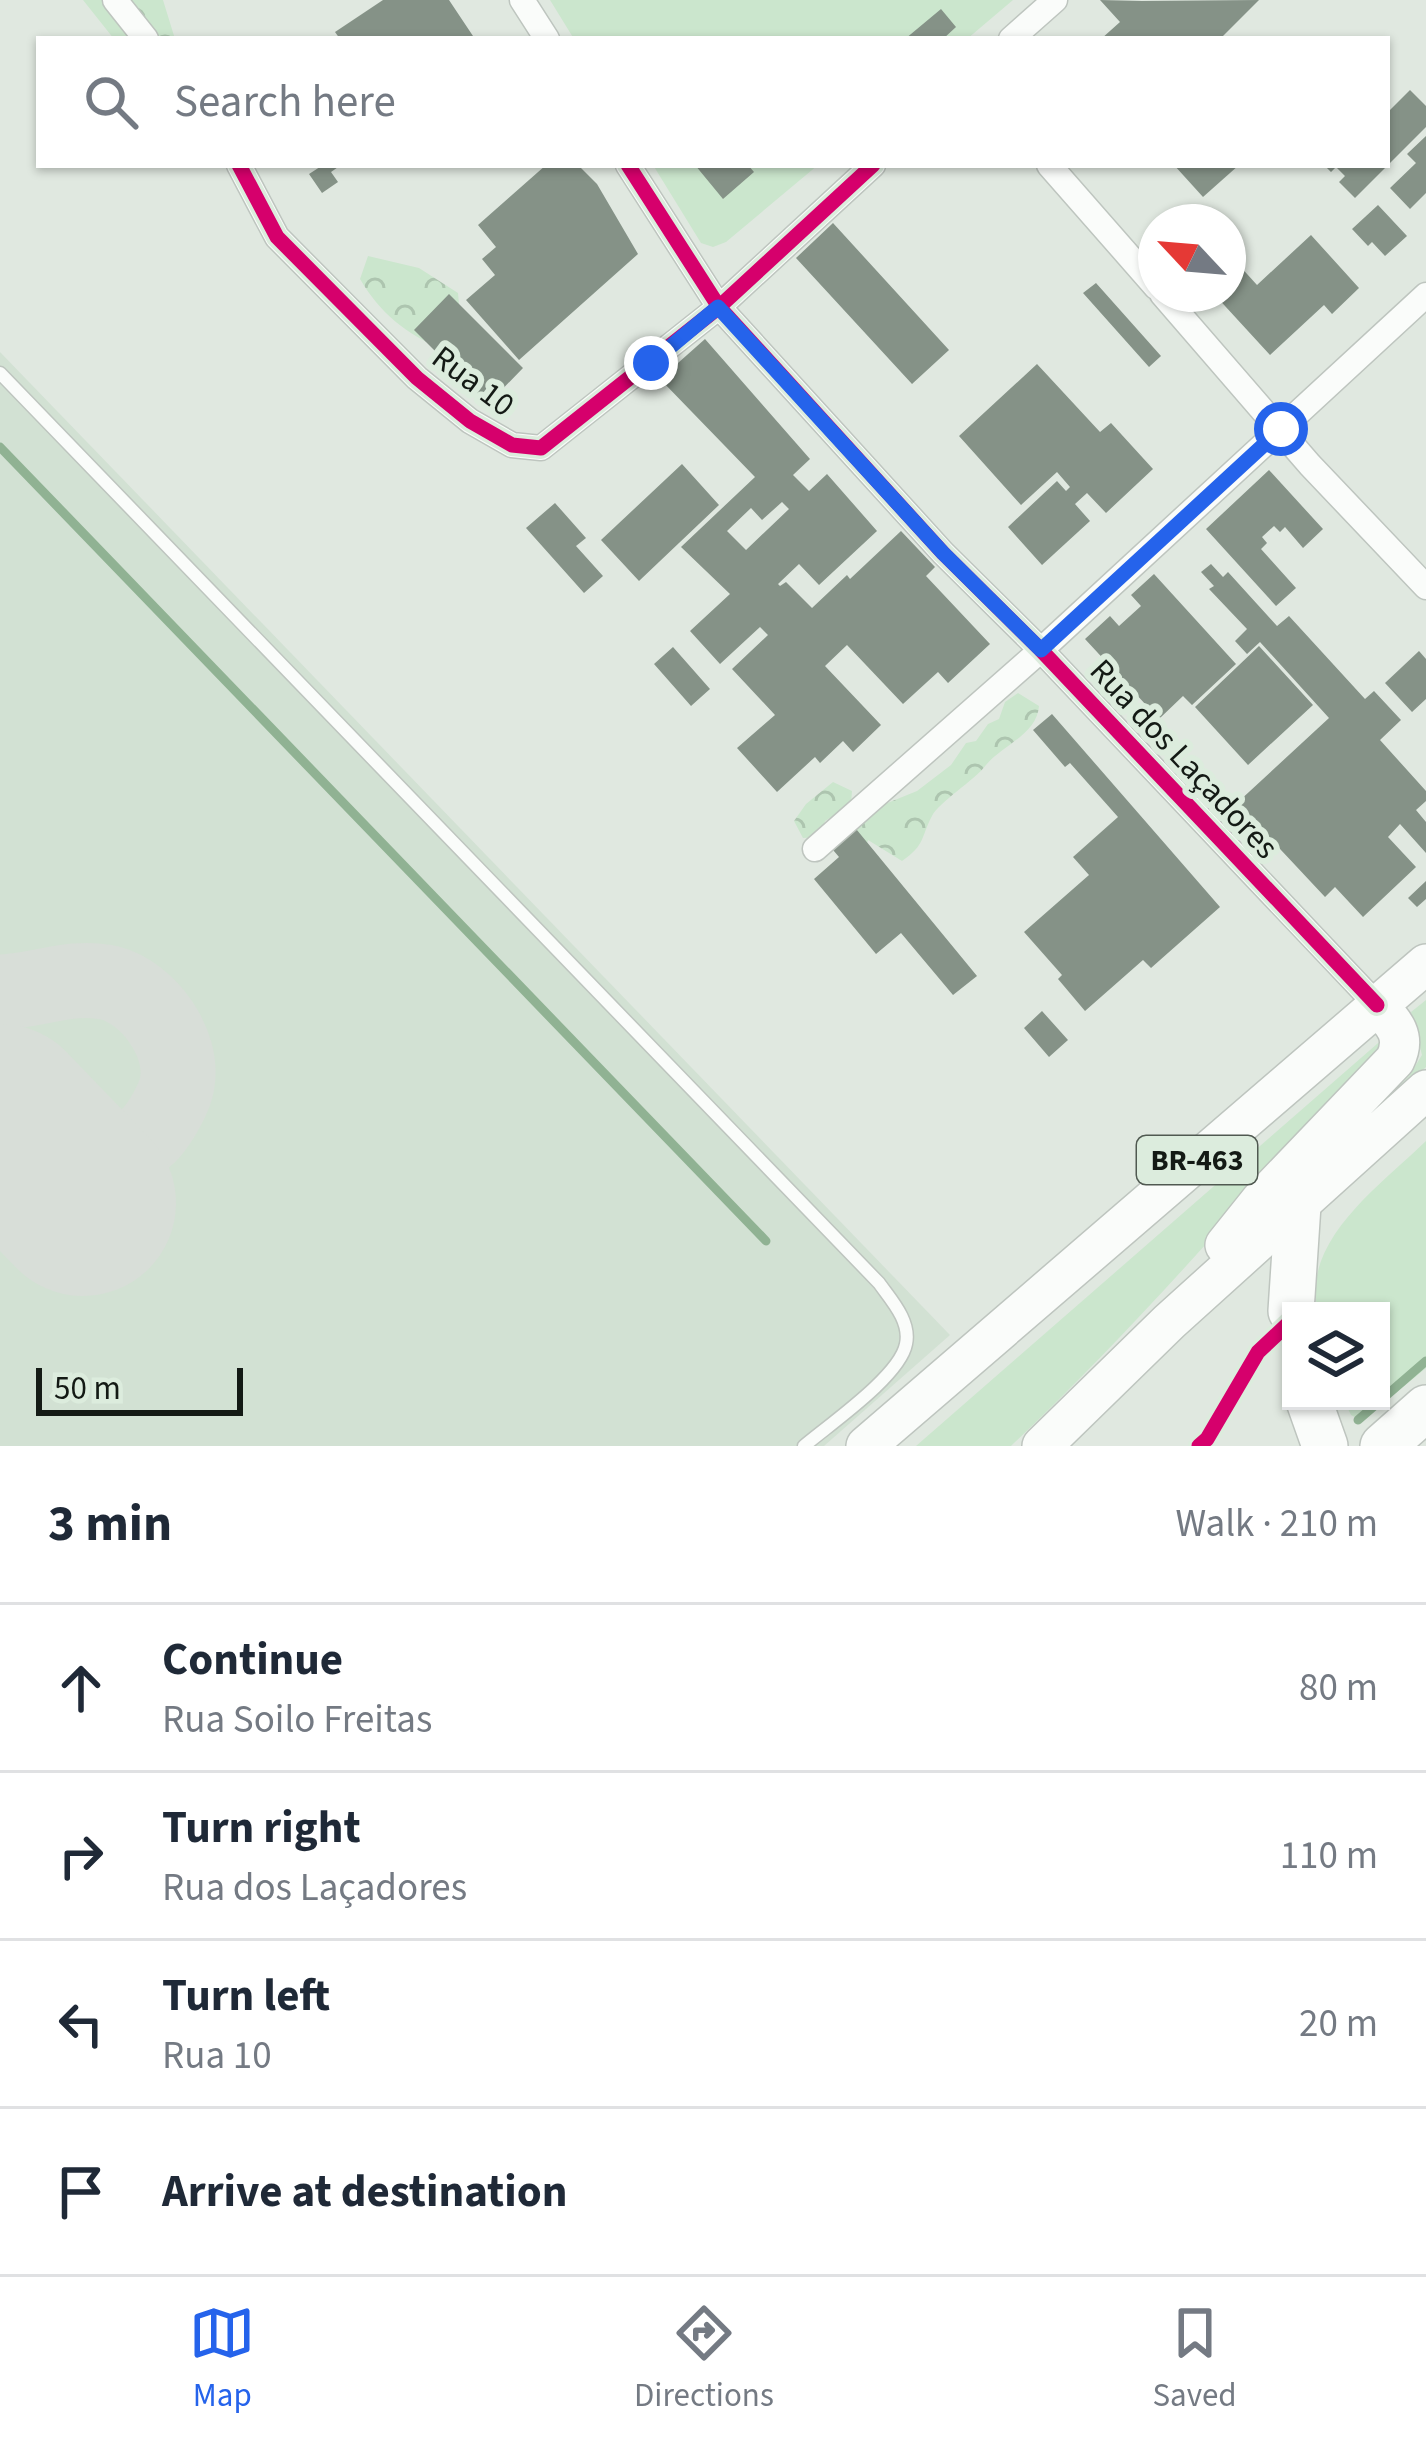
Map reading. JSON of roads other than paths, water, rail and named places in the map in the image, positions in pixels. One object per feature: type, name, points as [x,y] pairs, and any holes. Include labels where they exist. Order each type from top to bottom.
[{"type":"highway","points":[[1292,1302],[1298,1205]]},
{"type":"highway","points":[[1383,1446],[1426,1408]]},
{"type":"highway","points":[[1312,1410],[1325,1446]]},
{"type":"main road","name":"BR-463","points":[[866,1446],[1426,964]]},
{"type":"main road","points":[[1169,1322],[1261,1200],[1395,1060],[1402,1047],[1400,1035],[1377,1005]]},
{"type":"main road","name":"BR-463","points":[[1042,1446],[1169,1322],[1426,1090]]},
{"type":"street","points":[[115,0],[144,36]]},
{"type":"street","points":[[522,0],[545,36]]},
{"type":"street","points":[[1014,36],[1055,0]]},
{"type":"street","name":"Rua 10","points":[[241,168],[277,237],[417,378],[470,421],[512,445],[541,448],[718,307],[870,168]]},
{"type":"street","name":"Rua dos Laçadores","points":[[630,168],[718,307],[943,553],[1377,1005]]},
{"type":"street","points":[[1052,168],[1138,266]]},
{"type":"street","points":[[815,849],[1041,650],[1426,295]]},
{"type":"street","points":[[1178,312],[1426,586]]},
{"type":"lane","points":[[0,373],[879,1283],[904,1319],[907,1343],[892,1369],[804,1446]]},
{"type":"waterway","points":[[0,447],[766,1241]]},
{"type":"waterway","points":[[1390,1392],[1426,1361]]},
{"type":"waterway","points":[[1358,1420],[1370,1410]]}]
